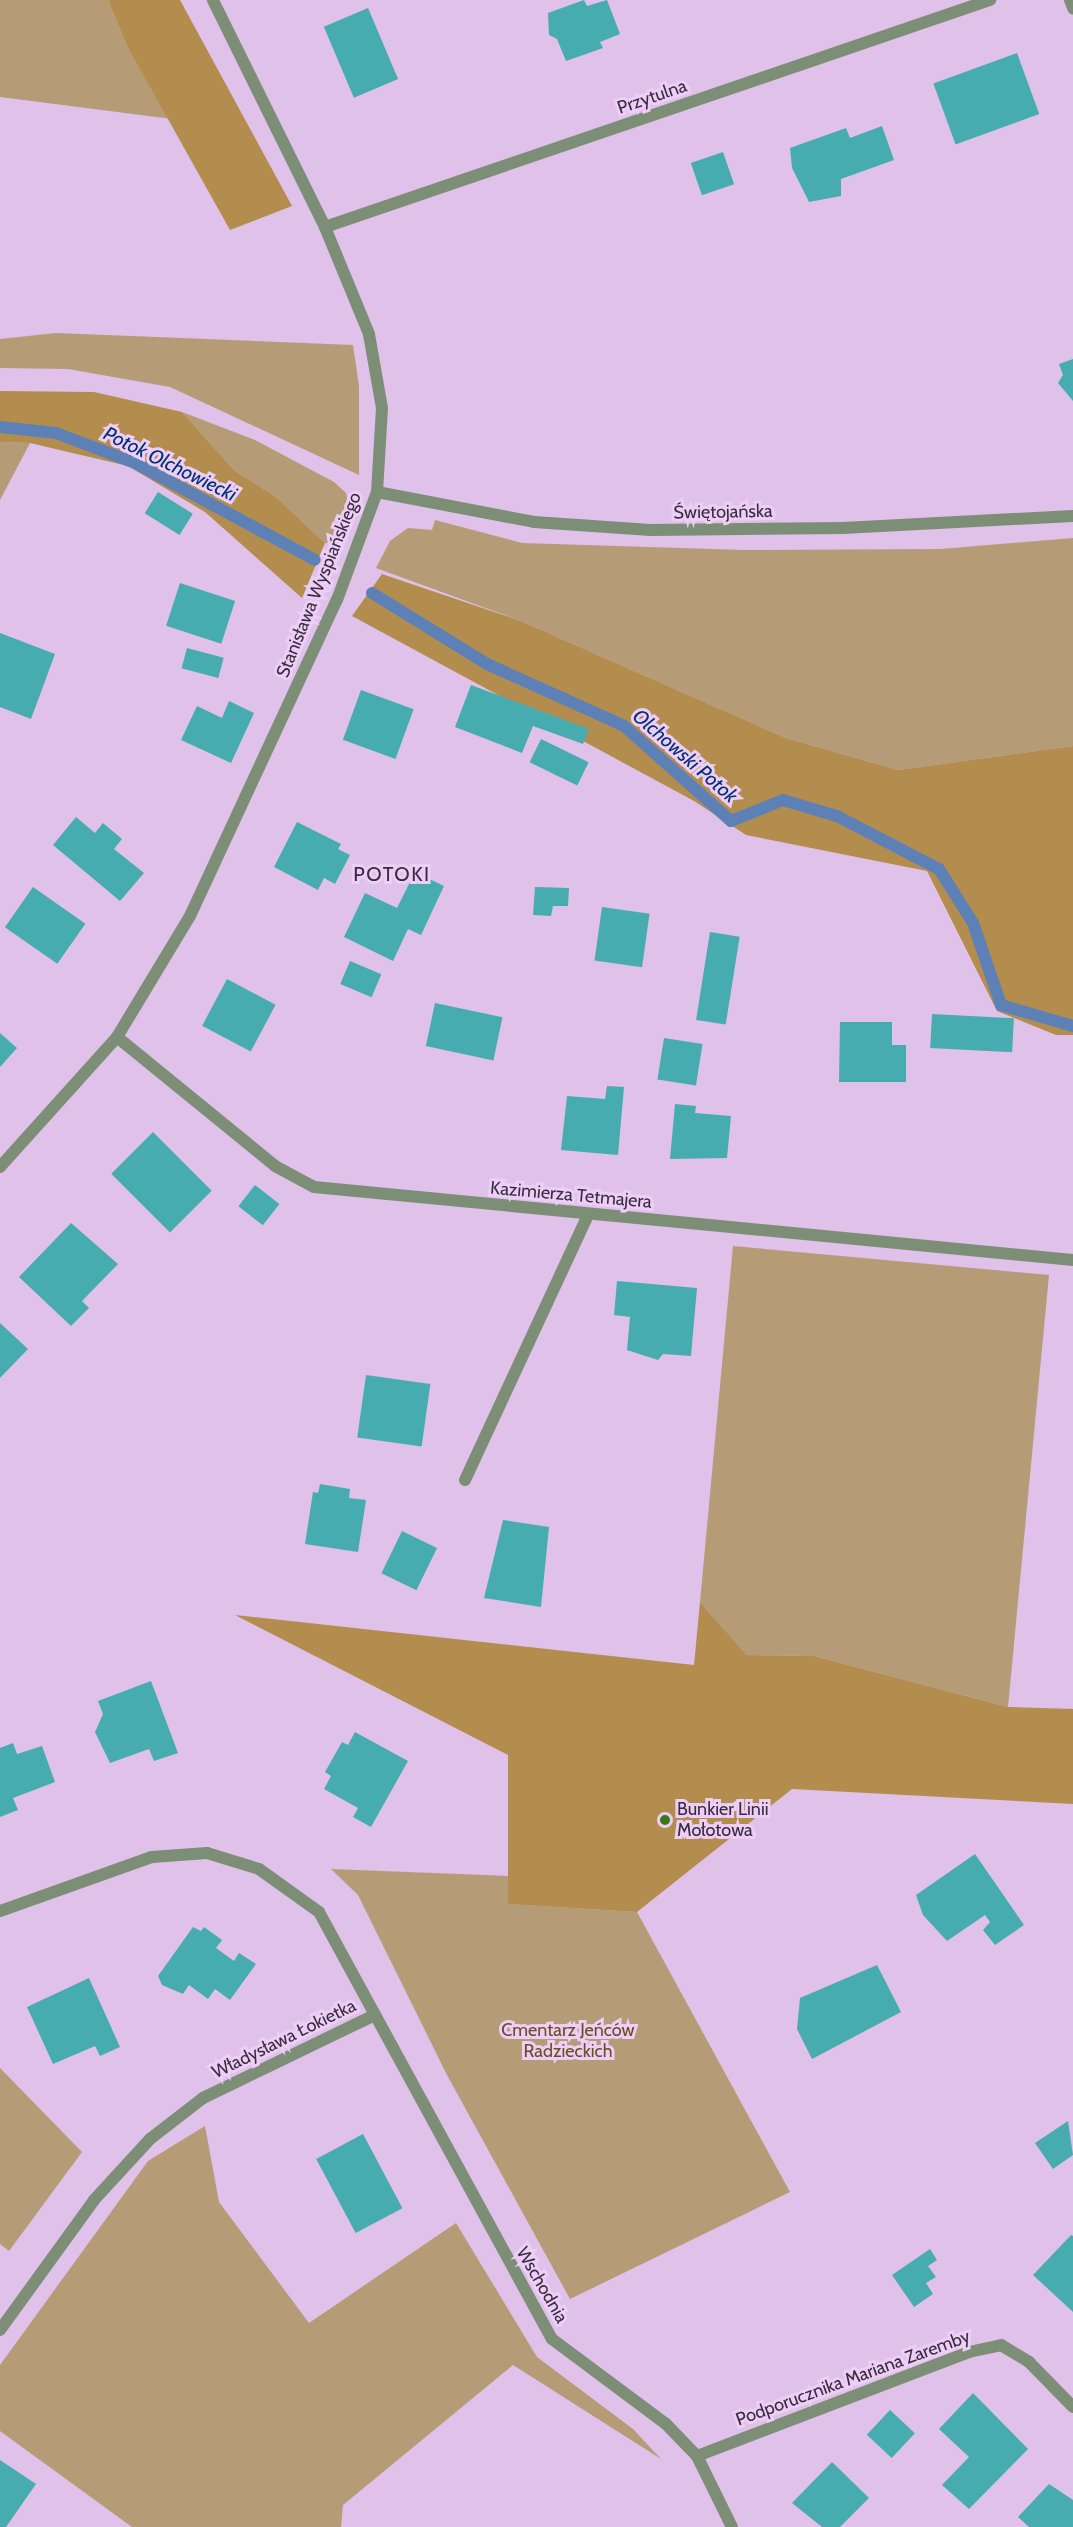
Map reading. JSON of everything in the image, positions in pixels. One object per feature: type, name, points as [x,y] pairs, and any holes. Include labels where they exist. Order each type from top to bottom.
[{"type":"street","name":"Stanisława Wyspiańskiego","points":[[0,1167],[117,1037],[195,906],[337,600],[377,492],[382,408],[369,334],[325,227],[213,0]]},
{"type":"street","name":"Przytulna","points":[[325,227],[990,0]]},
{"type":"street","points":[[1070,0],[1073,8]]},
{"type":"street","name":"Świętojańska","points":[[377,492],[534,522],[651,530],[843,528],[1073,516]]},
{"type":"street","name":"Kazimierza Tetmajera","points":[[117,1037],[275,1166],[314,1187],[1073,1260]]},
{"type":"street","points":[[465,1480],[588,1215]]},
{"type":"street","name":"Władysława Łokietka","points":[[0,1911],[152,1857],[207,1853],[259,1869],[318,1912],[373,2016],[204,2098],[150,2139],[94,2200],[0,2330]]},
{"type":"street","name":"Wschodnia","points":[[373,2016],[552,2339],[666,2424],[696,2456],[732,2527]]},
{"type":"street","name":"Podporucznika Mariana Zaremby","points":[[696,2456],[969,2352],[1001,2345],[1029,2362],[1073,2407]]},
{"type":"green space","points":[[0,0],[108,0],[126,44],[172,119],[0,97]]},
{"type":"green space","points":[[56,333],[353,345],[359,386],[359,475],[170,387],[68,369],[0,368],[0,339]]},
{"type":"green space","points":[[182,412],[255,440],[334,482],[346,493],[349,507],[333,543],[325,543],[276,497],[235,471]]},
{"type":"green space","points":[[0,442],[30,443],[0,500]]},
{"type":"green space","points":[[435,520],[522,543],[744,550],[941,549],[1073,538],[1073,746],[898,770],[786,738],[521,621],[376,568],[390,541],[408,528],[432,530]]},
{"type":"green space","points":[[733,1246],[1049,1275],[1008,1707],[814,1656],[747,1655],[700,1602]]},
{"type":"green space","name":"Cmentarz Jeńców Radzieckich","points":[[331,1869],[511,1876],[509,1904],[637,1912],[790,2192],[570,2299],[447,2075],[358,1895]]},
{"type":"green space","points":[[0,2068],[82,2152],[9,2251],[0,2244]]},
{"type":"green space","points":[[205,2126],[219,2202],[309,2323],[456,2223],[537,2357],[633,2429],[661,2459],[513,2365],[343,2505],[341,2527],[132,2527],[0,2431],[0,2365],[148,2161]]},
{"type":"shaded area","points":[[108,0],[180,0],[292,206],[230,230],[126,44]]},
{"type":"shaded area","points":[[0,391],[94,392],[182,412],[235,471],[276,497],[325,543],[302,598],[205,512],[128,466],[30,443],[0,442]]},
{"type":"shaded area","points":[[382,574],[521,621],[786,738],[898,770],[1073,746],[1073,1035],[1056,1035],[997,1011],[927,871],[746,835],[694,801],[352,616]]},
{"type":"shaded area","points":[[700,1602],[747,1655],[814,1656],[1008,1707],[1073,1709],[1073,1804],[792,1789],[637,1912],[508,1904],[508,1755],[235,1615],[694,1665]]},
{"type":"building","points":[[584,0],[587,6],[607,0],[620,34],[600,42],[603,48],[566,61],[557,39],[549,35],[548,13]]},
{"type":"building","points":[[368,8],[398,79],[354,98],[324,27]]},
{"type":"building","points":[[1017,53],[1039,114],[956,145],[933,83]]},
{"type":"building","points":[[882,126],[894,160],[841,179],[841,196],[809,202],[792,168],[790,148],[846,128],[850,138]]},
{"type":"building","points":[[723,152],[734,184],[702,195],[691,163]]},
{"type":"building","points":[[1073,359],[1073,401],[1058,383],[1063,375],[1059,364]]},
{"type":"building","points":[[158,492],[193,514],[180,535],[145,513]]},
{"type":"building","points":[[180,583],[235,601],[221,644],[166,626]]},
{"type":"building","points":[[0,633],[55,654],[31,719],[0,707]]},
{"type":"building","points":[[187,648],[224,658],[218,678],[182,668]]},
{"type":"building","points":[[471,685],[589,729],[583,744],[533,726],[522,753],[455,727]]},
{"type":"building","points":[[361,690],[414,709],[395,759],[343,740]]},
{"type":"building","points":[[229,701],[254,713],[231,763],[181,740],[197,706],[222,718]]},
{"type":"building","points":[[541,739],[589,762],[577,786],[530,762]]},
{"type":"building","points":[[76,817],[95,833],[103,823],[122,839],[114,849],[144,873],[120,901],[53,845]]},
{"type":"building","points":[[297,822],[341,844],[338,849],[350,855],[335,884],[324,878],[318,890],[274,867]]},
{"type":"building","points":[[415,872],[444,886],[421,935],[408,929],[393,961],[344,937],[365,893],[397,908]]},
{"type":"building","points":[[33,887],[85,924],[57,964],[5,927]]},
{"type":"building","points":[[535,887],[569,888],[568,906],[553,906],[551,916],[533,915]]},
{"type":"building","points":[[602,907],[650,914],[642,967],[594,960]]},
{"type":"building","points":[[710,932],[740,937],[726,1025],[696,1020]]},
{"type":"building","points":[[350,961],[381,974],[372,997],[340,984]]},
{"type":"building","points":[[227,979],[276,1005],[251,1052],[202,1026]]},
{"type":"building","points":[[435,1003],[502,1017],[493,1060],[426,1046]]},
{"type":"building","points":[[932,1014],[1014,1018],[1012,1052],[930,1048]]},
{"type":"building","points":[[840,1022],[892,1022],[892,1045],[906,1045],[906,1082],[839,1082]]},
{"type":"building","points":[[0,1033],[17,1048],[0,1067]]},
{"type":"building","points":[[664,1038],[703,1044],[696,1086],[657,1079]]},
{"type":"building","points":[[607,1086],[624,1087],[618,1155],[561,1150],[567,1096],[605,1099]]},
{"type":"building","points":[[675,1104],[696,1106],[695,1113],[731,1116],[727,1158],[670,1159]]},
{"type":"building","points":[[153,1132],[212,1191],[170,1232],[111,1174]]},
{"type":"building","points":[[255,1185],[279,1204],[263,1225],[238,1206]]},
{"type":"building","points":[[71,1223],[118,1264],[82,1301],[89,1308],[71,1326],[19,1277]]},
{"type":"building","points":[[617,1281],[697,1288],[691,1356],[663,1354],[658,1360],[627,1350],[630,1317],[614,1315]]},
{"type":"building","points":[[0,1323],[28,1349],[0,1378]]},
{"type":"building","points":[[366,1375],[430,1384],[422,1446],[357,1437]]},
{"type":"building","points":[[320,1484],[350,1489],[349,1498],[366,1500],[358,1552],[305,1544],[313,1492],[318,1493]]},
{"type":"building","points":[[503,1520],[549,1527],[541,1607],[484,1598]]},
{"type":"building","points":[[402,1531],[437,1548],[416,1590],[381,1573]]},
{"type":"building","points":[[151,1681],[178,1753],[154,1761],[149,1749],[110,1763],[95,1732],[103,1714],[98,1701]]},
{"type":"building","points":[[355,1732],[408,1761],[371,1827],[353,1817],[358,1808],[324,1789],[331,1776],[325,1772],[342,1742],[348,1745]]},
{"type":"building","points":[[13,1743],[17,1754],[42,1746],[55,1782],[13,1798],[18,1810],[0,1817],[0,1748]]},
{"type":"building","points":[[975,1854],[1024,1925],[995,1945],[983,1930],[990,1922],[985,1915],[947,1941],[923,1915],[916,1895]]},
{"type":"building","points":[[193,1927],[201,1931],[204,1927],[222,1940],[216,1948],[234,1961],[239,1953],[256,1964],[230,2000],[215,1989],[208,1999],[189,1985],[183,1994],[162,1985],[158,1976]]},
{"type":"building","points":[[877,1965],[901,2012],[812,2059],[797,2029],[800,1998]]},
{"type":"building","points":[[89,1978],[120,2047],[100,2056],[95,2046],[53,2064],[27,2007]]},
{"type":"building","points":[[1068,2121],[1073,2155],[1053,2169],[1035,2143]]},
{"type":"building","points":[[363,2134],[402,2208],[356,2233],[316,2159]]},
{"type":"building","points":[[1071,2235],[1073,2236],[1073,2312],[1033,2275]]},
{"type":"building","points":[[930,2249],[937,2260],[928,2266],[936,2277],[926,2283],[933,2294],[914,2307],[892,2275]]},
{"type":"building","points":[[973,2393],[1028,2449],[969,2509],[942,2485],[969,2457],[939,2429]]},
{"type":"building","points":[[890,2410],[915,2433],[892,2458],[867,2435]]},
{"type":"building","points":[[0,2460],[36,2484],[6,2527],[0,2527]]},
{"type":"building","points":[[832,2462],[869,2498],[840,2527],[822,2527],[792,2503]]},
{"type":"building","points":[[1049,2484],[1073,2500],[1073,2527],[1029,2527],[1018,2517]]},
{"type":"waterway","name":"Potok Olchowiecki","points":[[0,427],[56,433],[135,463],[315,560]]},
{"type":"waterway","name":"Olchowski Potok","points":[[372,593],[487,664],[624,726],[731,821],[783,800],[837,816],[939,869],[973,923],[1001,1005],[1073,1026]]},
{"type":"place","name":"Bunkier Linii Mołotowa","points":[[665,1820]]},
{"type":"district","name":"POTOKI","points":[[392,874]]}]
